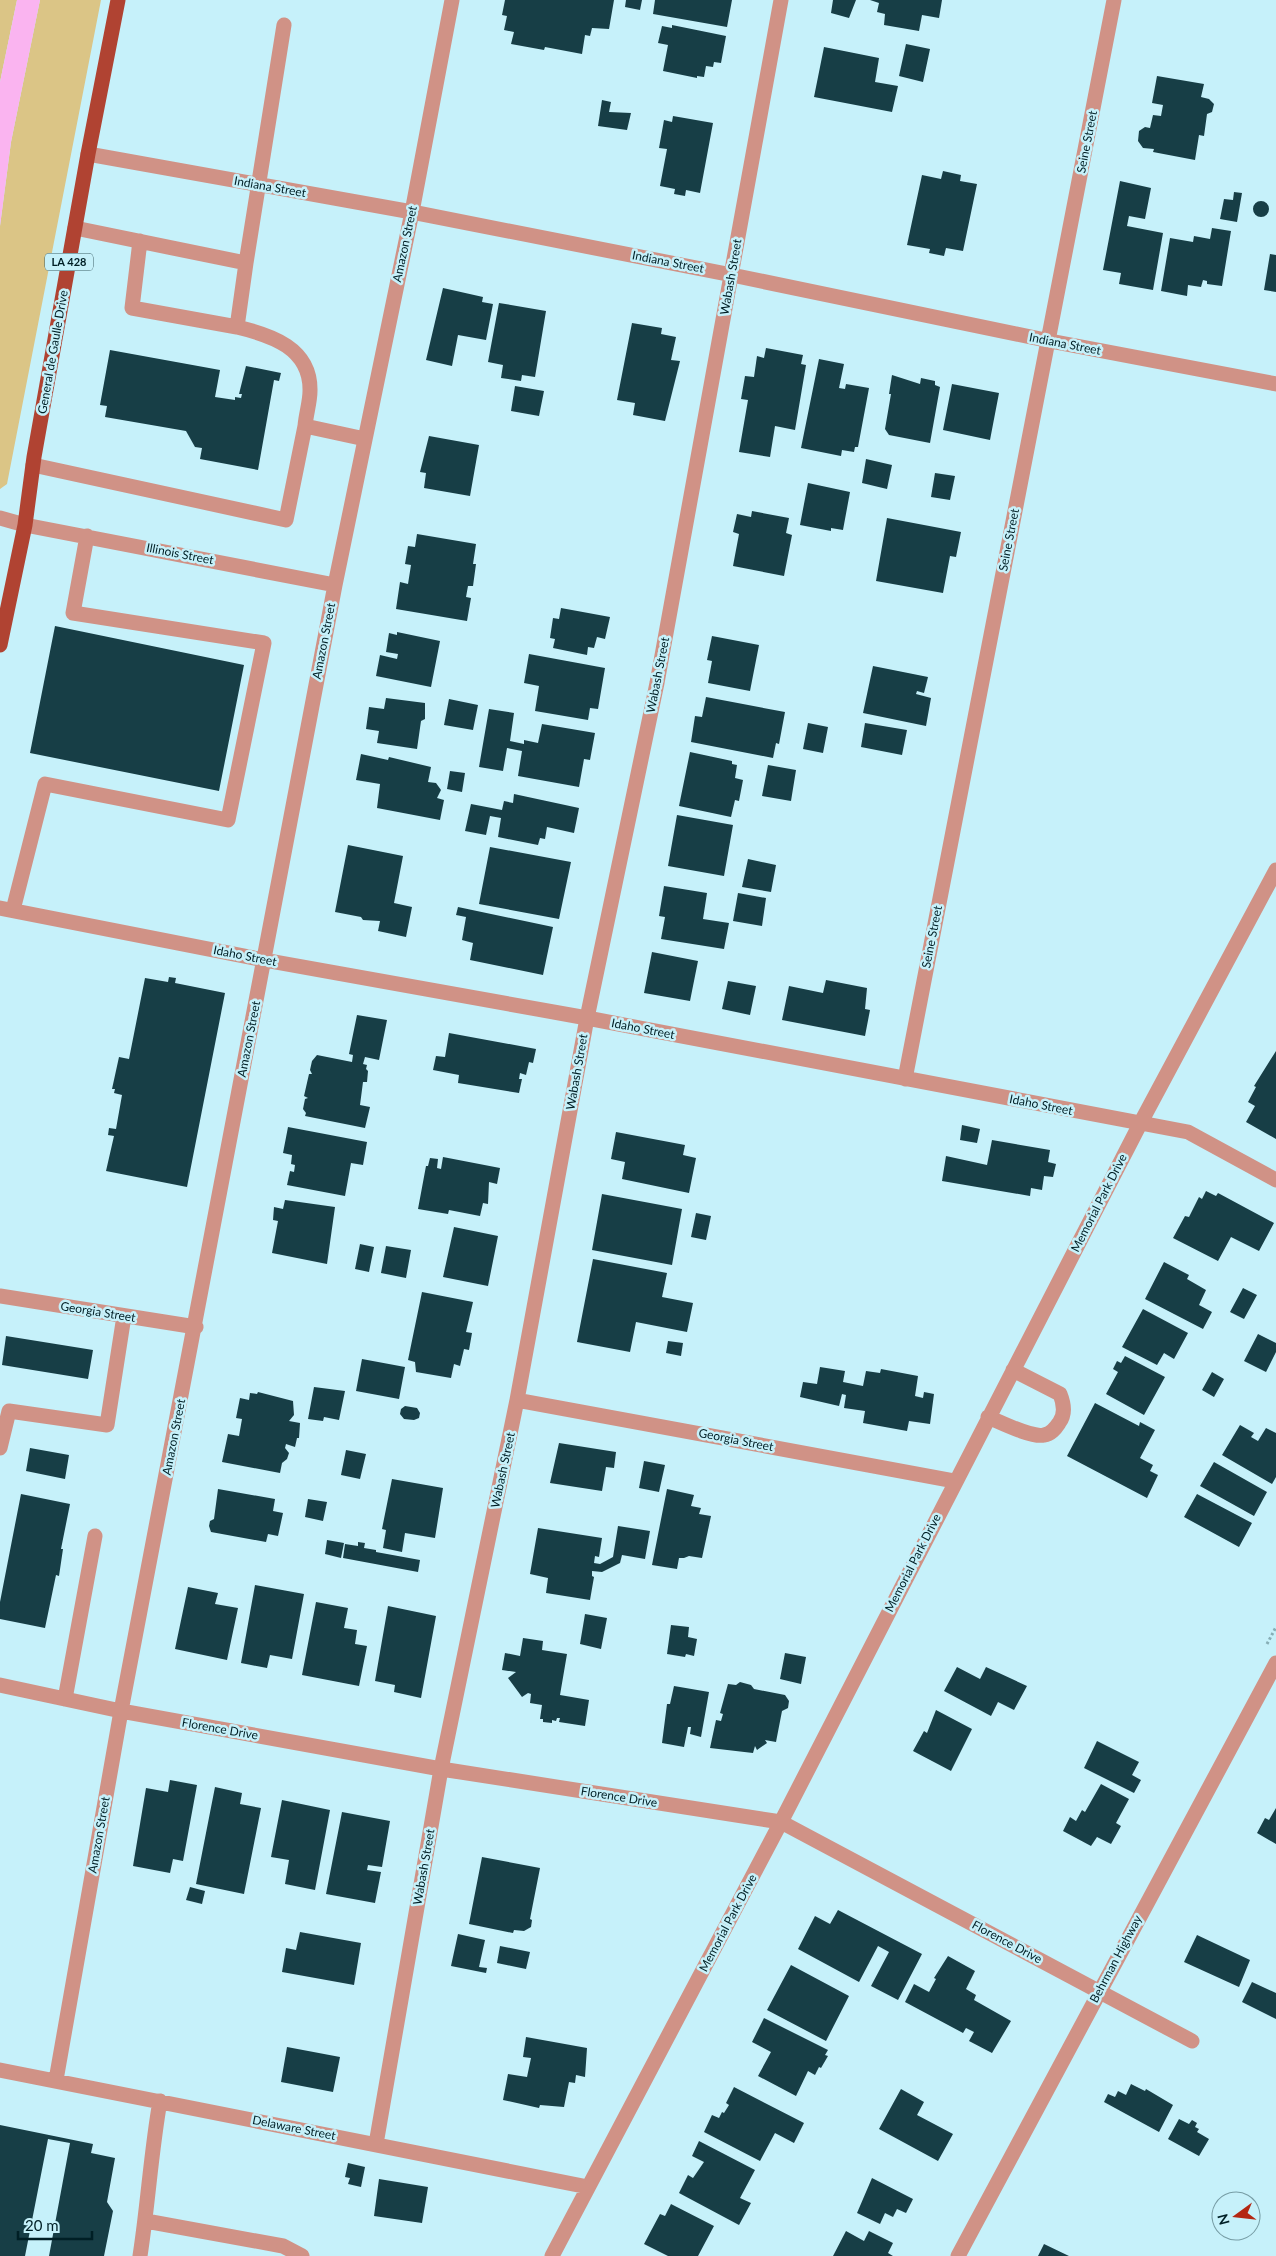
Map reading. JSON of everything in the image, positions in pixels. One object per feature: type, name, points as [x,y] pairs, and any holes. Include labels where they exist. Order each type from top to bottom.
[{"type":"main road","name":"General de Gaulle Drive","points":[[0,645],[25,525],[33,465],[88,154],[118,0]]},
{"type":"street","name":"Amazon Street","points":[[56,2080],[122,1711],[335,585],[412,212],[452,0]]},
{"type":"street","name":"Wabash Street","points":[[376,2144],[441,1769],[517,1400],[587,1018],[657,683],[781,0]]},
{"type":"street","name":"Seine Street","points":[[905,1079],[968,744],[1050,341],[1114,0]]},
{"type":"street","points":[[237,327],[284,25]]},
{"type":"street","name":"Indiana Street","points":[[88,154],[412,212],[732,274],[1050,341],[1276,384]]},
{"type":"street","points":[[75,228],[246,263]]},
{"type":"street","points":[[33,465],[286,520],[305,426],[310,390],[305,365],[294,351],[267,334],[132,308],[140,241]]},
{"type":"street","points":[[305,426],[365,439]]},
{"type":"street","name":"Illinois Street","points":[[0,518],[25,525],[335,585]]},
{"type":"street","points":[[7,909],[45,784],[228,820],[264,643],[73,613],[87,536]]},
{"type":"street","name":"Memorial Park Drive","points":[[552,2256],[781,1822],[1140,1124],[1276,870]]},
{"type":"street","name":"Idaho Street","points":[[7,909],[264,960],[587,1018],[1188,1132],[1276,1180]]},
{"type":"street","name":"Georgia Street","points":[[0,1296],[196,1327]]},
{"type":"street","points":[[0,1448],[9,1411],[106,1425],[124,1316]]},
{"type":"street","points":[[988,1417],[1030,1434],[1043,1436],[1054,1430],[1062,1420],[1065,1406],[1060,1394],[1013,1370]]},
{"type":"street","name":"Georgia Street","points":[[517,1400],[955,1481]]},
{"type":"street","points":[[65,1699],[95,1536]]},
{"type":"street","name":"Behrman Highway","points":[[958,2256],[1276,1663]]},
{"type":"street","name":"Florence Drive","points":[[0,1685],[122,1711],[441,1769],[781,1822],[1192,2041]]},
{"type":"street","name":"Delaware Street","points":[[0,2070],[588,2187]]},
{"type":"street","points":[[140,2256],[146,2221],[152,2147],[160,2101]]},
{"type":"street","points":[[146,2221],[283,2246],[302,2256]]},
{"type":"shaded area","points":[[0,0],[17,0],[0,82]]},
{"type":"shaded area","points":[[17,0],[40,0],[11,142],[0,226],[0,82]]},
{"type":"shaded area","points":[[40,0],[101,0],[7,484],[0,489],[0,226],[11,142]]},
{"type":"building","points":[[505,0],[614,0],[609,29],[592,28],[590,36],[585,35],[582,54],[545,47],[544,50],[511,44],[514,32],[504,30],[507,16],[502,15]]},
{"type":"building","points":[[626,0],[642,0],[640,10],[625,7]]},
{"type":"building","points":[[655,0],[732,0],[727,27],[653,14]]},
{"type":"building","points":[[833,0],[856,0],[849,18],[831,13]]},
{"type":"building","points":[[870,0],[942,0],[939,18],[922,15],[919,31],[884,25],[885,14],[877,12],[879,3]]},
{"type":"building","points":[[672,25],[726,36],[721,63],[714,62],[713,67],[706,66],[704,77],[697,76],[697,78],[663,71],[668,45],[658,43],[662,26],[672,28]]},
{"type":"building","points":[[906,44],[930,49],[923,82],[899,76]]},
{"type":"building","points":[[824,47],[879,58],[875,82],[898,86],[892,112],[814,97]]},
{"type":"building","points":[[1157,76],[1204,84],[1201,97],[1209,99],[1214,104],[1212,112],[1207,114],[1204,136],[1199,135],[1195,160],[1153,152],[1154,149],[1143,148],[1138,141],[1139,131],[1145,127],[1150,128],[1153,115],[1161,116],[1163,105],[1152,103]]},
{"type":"building","points":[[602,100],[611,102],[609,112],[631,113],[627,130],[598,126]]},
{"type":"building","points":[[673,116],[713,123],[700,193],[686,190],[685,196],[674,194],[675,189],[660,186],[667,149],[659,148],[664,120],[672,122]]},
{"type":"building","points":[[943,171],[961,175],[960,181],[977,184],[963,251],[946,248],[944,256],[929,253],[930,249],[907,245],[922,175],[941,179]]},
{"type":"building","points":[[1120,181],[1151,188],[1145,219],[1129,216],[1127,226],[1163,233],[1153,290],[1119,284],[1121,273],[1103,270]]},
{"type":"building","points":[[1234,192],[1242,193],[1237,222],[1220,219],[1224,199],[1233,200]]},
{"type":"building","points":[[1258,201],[1264,201],[1269,206],[1267,215],[1258,217],[1253,212],[1253,206]]},
{"type":"building","points":[[1212,228],[1231,231],[1222,286],[1207,284],[1207,281],[1203,280],[1201,287],[1188,285],[1187,296],[1161,291],[1170,238],[1193,242],[1194,236],[1210,239]]},
{"type":"building","points":[[1270,254],[1276,255],[1276,292],[1264,290]]},
{"type":"building","points":[[443,288],[483,297],[482,302],[493,304],[486,340],[458,335],[452,366],[426,360]]},
{"type":"building","points":[[499,303],[546,311],[535,377],[522,375],[521,381],[501,378],[503,365],[488,362]]},
{"type":"building","points":[[632,323],[662,328],[661,334],[676,337],[671,360],[680,361],[665,421],[633,415],[635,403],[617,400]]},
{"type":"building","points":[[766,348],[803,355],[801,364],[806,365],[795,430],[775,426],[770,457],[739,452],[748,400],[741,399],[745,376],[754,377],[757,356],[764,358]]},
{"type":"building","points":[[110,350],[220,370],[215,397],[235,400],[235,397],[241,398],[242,394],[239,394],[246,366],[281,373],[279,381],[274,380],[258,470],[200,459],[202,448],[195,447],[186,431],[105,417],[107,406],[100,405]]},
{"type":"building","points":[[819,359],[844,364],[839,388],[845,389],[846,384],[869,388],[858,447],[855,447],[854,452],[842,450],[841,456],[801,448]]},
{"type":"building","points":[[892,375],[920,384],[921,378],[935,381],[935,385],[940,387],[930,443],[889,435],[885,429]]},
{"type":"building","points":[[952,384],[999,393],[990,440],[943,430]]},
{"type":"building","points":[[515,386],[544,391],[539,416],[511,411]]},
{"type":"building","points":[[429,436],[479,445],[470,496],[424,488],[426,473],[420,472]]},
{"type":"building","points":[[866,459],[892,465],[887,489],[862,483]]},
{"type":"building","points":[[935,473],[955,476],[950,500],[931,497]]},
{"type":"building","points":[[808,483],[850,492],[843,530],[831,528],[831,531],[800,525]]},
{"type":"building","points":[[752,511],[789,518],[786,533],[792,535],[784,576],[733,566],[739,534],[733,532],[737,514],[751,517]]},
{"type":"building","points":[[887,518],[961,532],[956,557],[950,556],[943,593],[876,581]]},
{"type":"building","points":[[417,534],[476,544],[473,564],[476,564],[473,586],[468,586],[466,597],[471,598],[467,621],[396,609],[400,582],[408,584],[411,565],[405,564],[408,546],[415,547]]},
{"type":"building","points":[[561,608],[610,617],[605,639],[597,637],[594,648],[588,647],[587,655],[553,648],[555,639],[550,638],[553,618],[559,619]]},
{"type":"building","points":[[55,626],[244,665],[219,791],[30,753]]},
{"type":"building","points":[[397,632],[440,641],[431,687],[376,676],[380,655],[397,659],[398,654],[386,652],[389,633],[397,635]]},
{"type":"building","points":[[712,636],[759,645],[750,691],[708,683],[712,661],[707,660]]},
{"type":"building","points":[[529,654],[605,668],[598,709],[590,708],[588,720],[535,711],[539,686],[524,683]]},
{"type":"building","points":[[873,666],[928,677],[924,693],[917,691],[916,694],[931,698],[926,726],[863,713]]},
{"type":"building","points":[[706,697],[785,712],[779,744],[776,743],[773,758],[691,742],[695,716],[702,717]]},
{"type":"building","points":[[386,698],[425,703],[425,719],[421,721],[417,749],[377,743],[379,731],[366,729],[369,707],[384,709]]},
{"type":"building","points":[[449,699],[478,705],[473,730],[444,725]]},
{"type":"building","points":[[489,709],[514,713],[510,741],[524,744],[524,740],[538,743],[542,724],[595,733],[590,760],[584,759],[579,787],[518,776],[522,751],[507,748],[503,771],[479,767]]},
{"type":"building","points":[[808,723],[828,727],[823,753],[803,749]]},
{"type":"building","points":[[865,723],[907,730],[902,755],[861,747]]},
{"type":"building","points":[[690,752],[732,761],[732,764],[737,765],[735,778],[743,780],[739,801],[735,800],[731,817],[679,806]]},
{"type":"building","points":[[361,754],[388,760],[389,757],[431,767],[428,782],[436,783],[441,790],[437,798],[444,800],[440,820],[377,808],[380,784],[356,780]]},
{"type":"building","points":[[768,765],[796,770],[791,801],[762,796]]},
{"type":"building","points":[[450,771],[465,773],[462,792],[447,789]]},
{"type":"building","points":[[514,794],[579,808],[574,833],[547,827],[545,839],[540,838],[538,845],[498,837],[501,818],[490,816],[486,835],[465,831],[471,804],[502,810],[504,801],[513,803]]},
{"type":"building","points":[[677,815],[733,825],[724,876],[668,866]]},
{"type":"building","points":[[348,845],[403,856],[394,903],[412,907],[406,937],[378,931],[380,921],[363,920],[361,917],[335,912]]},
{"type":"building","points":[[490,847],[571,862],[559,919],[479,904]]},
{"type":"building","points":[[748,859],[776,865],[771,892],[742,887]]},
{"type":"building","points":[[664,886],[707,893],[703,919],[729,923],[724,949],[661,939],[665,917],[659,916]]},
{"type":"building","points":[[738,893],[766,898],[762,926],[733,921]]},
{"type":"building","points":[[458,907],[553,927],[543,975],[470,960],[473,943],[462,940],[466,917],[456,915]]},
{"type":"building","points":[[652,952],[698,961],[690,1001],[644,993]]},
{"type":"building","points":[[169,977],[176,978],[175,983],[225,993],[187,1187],[106,1171],[114,1136],[108,1135],[109,1128],[116,1129],[122,1095],[114,1093],[115,1089],[112,1089],[119,1057],[129,1059],[145,978],[168,982]]},
{"type":"building","points":[[826,980],[867,988],[865,1009],[870,1010],[865,1036],[782,1020],[789,986],[823,993]]},
{"type":"building","points":[[728,981],[756,986],[750,1015],[722,1009]]},
{"type":"building","points":[[357,1015],[387,1020],[379,1060],[365,1057],[363,1064],[367,1065],[366,1069],[368,1071],[367,1082],[363,1082],[360,1105],[370,1107],[365,1128],[305,1116],[306,1113],[303,1109],[305,1099],[308,1098],[304,1096],[309,1074],[312,1074],[310,1070],[312,1061],[317,1055],[352,1062],[353,1055],[349,1054]]},
{"type":"building","points":[[449,1033],[536,1049],[533,1063],[529,1062],[526,1075],[520,1073],[519,1079],[522,1079],[519,1093],[458,1083],[459,1075],[433,1070],[436,1056],[445,1057]]},
{"type":"building","points":[[1276,1051],[1276,1139],[1246,1122],[1255,1106],[1248,1102],[1256,1087],[1254,1086]]},
{"type":"building","points":[[962,1125],[980,1129],[977,1143],[960,1140]]},
{"type":"building","points":[[288,1127],[367,1142],[363,1165],[351,1163],[345,1196],[287,1185],[290,1171],[294,1172],[295,1165],[291,1164],[292,1155],[283,1153]]},
{"type":"building","points":[[616,1132],[685,1145],[683,1155],[696,1158],[689,1193],[622,1179],[625,1162],[611,1159]]},
{"type":"building","points":[[992,1140],[1050,1150],[1048,1162],[1056,1164],[1053,1177],[1044,1176],[1042,1190],[1031,1188],[1030,1196],[942,1181],[946,1156],[987,1165]]},
{"type":"building","points":[[443,1157],[500,1168],[497,1184],[489,1182],[488,1204],[483,1203],[480,1216],[449,1210],[448,1214],[418,1209],[426,1166],[428,1166],[430,1158],[438,1159],[437,1168],[441,1169]]},
{"type":"building","points":[[1206,1191],[1216,1196],[1218,1193],[1274,1223],[1259,1251],[1231,1237],[1218,1261],[1173,1238],[1185,1216],[1189,1217],[1199,1197],[1202,1199]]},
{"type":"building","points":[[602,1194],[682,1209],[672,1265],[592,1250]]},
{"type":"building","points":[[285,1200],[335,1207],[327,1264],[272,1253],[278,1221],[273,1220],[274,1207],[283,1209]]},
{"type":"building","points":[[696,1213],[711,1216],[706,1240],[691,1237]]},
{"type":"building","points":[[454,1227],[498,1236],[488,1286],[443,1277]]},
{"type":"building","points":[[360,1244],[374,1247],[369,1272],[355,1269]]},
{"type":"building","points":[[386,1246],[411,1250],[406,1278],[381,1273]]},
{"type":"building","points":[[593,1259],[667,1273],[662,1297],[693,1303],[687,1332],[636,1322],[630,1352],[577,1342]]},
{"type":"building","points":[[1164,1262],[1189,1275],[1187,1279],[1206,1290],[1199,1305],[1212,1312],[1203,1329],[1145,1299]]},
{"type":"building","points":[[1243,1288],[1257,1295],[1244,1319],[1230,1312]]},
{"type":"building","points":[[422,1292],[473,1302],[466,1332],[472,1333],[469,1350],[464,1349],[460,1366],[454,1364],[451,1378],[416,1372],[415,1362],[408,1360]]},
{"type":"building","points":[[1143,1309],[1188,1333],[1174,1359],[1164,1353],[1157,1365],[1122,1347]]},
{"type":"building","points":[[1258,1334],[1276,1343],[1276,1352],[1266,1372],[1244,1361]]},
{"type":"building","points":[[6,1336],[93,1350],[88,1379],[2,1365]]},
{"type":"building","points":[[668,1341],[683,1343],[681,1356],[666,1353]]},
{"type":"building","points":[[1125,1356],[1165,1377],[1144,1415],[1106,1394],[1118,1372],[1113,1369],[1117,1361],[1121,1363]]},
{"type":"building","points":[[362,1359],[405,1367],[399,1399],[356,1391]]},
{"type":"building","points":[[820,1367],[845,1371],[843,1382],[863,1386],[866,1371],[880,1373],[881,1369],[918,1376],[915,1396],[923,1398],[924,1392],[934,1394],[930,1424],[909,1421],[907,1431],[863,1423],[865,1411],[844,1408],[846,1395],[842,1394],[839,1406],[800,1397],[803,1382],[817,1384]]},
{"type":"building","points":[[1212,1372],[1224,1379],[1214,1397],[1202,1390]]},
{"type":"building","points":[[314,1387],[345,1391],[339,1420],[324,1417],[323,1421],[308,1419]]},
{"type":"building","points":[[258,1392],[293,1401],[294,1415],[289,1421],[300,1423],[299,1438],[297,1438],[295,1447],[286,1444],[285,1448],[289,1453],[287,1459],[282,1463],[280,1473],[222,1462],[228,1434],[239,1436],[242,1419],[236,1418],[240,1398],[249,1400],[250,1393],[257,1394]]},
{"type":"building","points":[[1095,1403],[1139,1426],[1140,1422],[1155,1430],[1140,1458],[1153,1465],[1150,1471],[1158,1475],[1147,1498],[1067,1456]]},
{"type":"building","points":[[405,1406],[417,1408],[420,1413],[419,1418],[414,1420],[404,1419],[400,1414],[401,1409]]},
{"type":"building","points":[[1240,1425],[1254,1433],[1251,1437],[1258,1441],[1266,1428],[1276,1433],[1276,1477],[1272,1484],[1222,1455]]},
{"type":"building","points":[[559,1443],[616,1452],[614,1468],[606,1467],[602,1491],[550,1483]]},
{"type":"building","points":[[30,1448],[69,1455],[65,1479],[26,1471]]},
{"type":"building","points":[[346,1450],[366,1454],[360,1479],[341,1475]]},
{"type":"building","points":[[644,1461],[665,1465],[659,1492],[639,1488]]},
{"type":"building","points":[[1214,1462],[1267,1492],[1254,1516],[1200,1486]]},
{"type":"building","points":[[392,1479],[443,1488],[435,1538],[405,1533],[402,1552],[383,1548],[386,1530],[382,1529]]},
{"type":"building","points":[[218,1489],[275,1499],[273,1511],[283,1513],[278,1536],[268,1534],[266,1542],[211,1532],[209,1526],[210,1521],[214,1519]]},
{"type":"building","points":[[667,1489],[694,1495],[691,1506],[701,1508],[699,1514],[711,1516],[702,1558],[689,1556],[679,1558],[677,1569],[652,1565]]},
{"type":"building","points":[[21,1494],[70,1504],[61,1549],[63,1549],[59,1576],[56,1575],[45,1628],[0,1619],[0,1602]]},
{"type":"building","points":[[1197,1494],[1252,1523],[1239,1547],[1184,1517]]},
{"type":"building","points":[[308,1499],[327,1502],[323,1521],[305,1517]]},
{"type":"building","points":[[618,1526],[650,1531],[645,1559],[622,1555],[620,1563],[602,1572],[592,1571],[592,1576],[594,1577],[590,1600],[546,1593],[548,1578],[530,1574],[538,1528],[602,1538],[599,1557],[595,1556],[594,1563],[600,1564],[613,1557]]},
{"type":"building","points":[[327,1540],[344,1543],[341,1558],[325,1554]]},
{"type":"building","points":[[358,1542],[365,1543],[364,1548],[376,1550],[376,1552],[420,1560],[418,1572],[343,1558],[345,1544],[358,1546]]},
{"type":"building","points":[[255,1585],[304,1594],[292,1659],[270,1655],[267,1668],[241,1663]]},
{"type":"building","points":[[188,1587],[218,1593],[215,1604],[238,1608],[227,1660],[175,1649]]},
{"type":"building","points":[[316,1602],[348,1608],[344,1628],[357,1630],[355,1644],[367,1646],[359,1686],[302,1675]]},
{"type":"building","points":[[388,1606],[436,1616],[421,1698],[394,1692],[395,1685],[375,1681]]},
{"type":"building","points":[[585,1614],[607,1618],[601,1649],[580,1644]]},
{"type":"building","points":[[671,1625],[689,1627],[688,1637],[697,1639],[694,1656],[686,1654],[685,1657],[667,1654]]},
{"type":"building","points":[[523,1638],[543,1641],[542,1650],[567,1654],[560,1695],[589,1700],[585,1726],[559,1722],[560,1718],[557,1718],[556,1721],[552,1720],[552,1723],[543,1722],[543,1719],[540,1719],[542,1705],[530,1703],[531,1694],[528,1693],[522,1697],[508,1678],[516,1672],[502,1670],[505,1653],[520,1656]]},
{"type":"building","points":[[785,1653],[806,1657],[801,1684],[780,1679]]},
{"type":"building","points":[[957,1667],[980,1679],[986,1667],[1027,1686],[1014,1710],[998,1702],[991,1716],[944,1691]]},
{"type":"building","points":[[740,1682],[751,1685],[754,1689],[785,1695],[789,1701],[788,1708],[782,1711],[776,1742],[765,1740],[767,1743],[757,1750],[755,1746],[753,1753],[710,1748],[716,1720],[721,1721],[723,1714],[720,1713],[728,1684],[736,1685]]},
{"type":"building","points":[[674,1686],[709,1692],[701,1737],[690,1734],[691,1727],[688,1727],[684,1747],[662,1743],[667,1704],[670,1704]]},
{"type":"building","points":[[936,1710],[972,1729],[951,1771],[913,1751],[924,1731],[927,1733]]},
{"type":"building","points":[[1097,1741],[1139,1762],[1132,1775],[1141,1780],[1134,1793],[1084,1768]]},
{"type":"building","points":[[170,1780],[197,1785],[183,1861],[173,1859],[170,1873],[133,1866],[146,1788],[168,1792]]},
{"type":"building","points":[[1101,1784],[1129,1799],[1116,1823],[1121,1826],[1111,1844],[1097,1837],[1091,1846],[1063,1831],[1070,1817],[1076,1821],[1082,1810],[1085,1812]]},
{"type":"building","points":[[215,1787],[242,1793],[240,1804],[261,1808],[244,1894],[196,1884]]},
{"type":"building","points":[[282,1800],[330,1810],[315,1890],[285,1884],[289,1860],[271,1857]]},
{"type":"building","points":[[1276,1808],[1276,1844],[1257,1833],[1265,1818],[1269,1820]]},
{"type":"building","points":[[342,1812],[390,1821],[382,1867],[368,1865],[367,1870],[381,1872],[375,1903],[326,1894]]},
{"type":"building","points":[[482,1857],[540,1868],[530,1919],[532,1920],[531,1927],[524,1931],[514,1930],[513,1933],[469,1924]]},
{"type":"building","points":[[190,1887],[205,1891],[202,1904],[186,1900]]},
{"type":"building","points":[[838,1910],[922,1954],[898,2000],[871,1986],[889,1952],[878,1946],[859,1982],[798,1949],[815,1916],[830,1924]]},
{"type":"building","points":[[300,1932],[361,1943],[354,1985],[282,1972],[286,1948],[296,1950]]},
{"type":"building","points":[[458,1934],[485,1940],[479,1967],[487,1968],[486,1973],[451,1966]]},
{"type":"building","points":[[1197,1935],[1250,1960],[1239,1987],[1184,1962]]},
{"type":"building","points":[[500,1946],[530,1952],[526,1969],[497,1963]]},
{"type":"building","points":[[948,1956],[975,1971],[966,1989],[976,1995],[974,2000],[1011,2021],[992,2053],[969,2041],[974,2032],[966,2028],[963,2033],[905,2002],[914,1984],[929,1992],[936,1979],[934,1978]]},
{"type":"building","points":[[791,1965],[849,1996],[826,2041],[767,2010]]},
{"type":"building","points":[[1252,1982],[1276,1993],[1276,2019],[1242,2002]]},
{"type":"building","points":[[764,2018],[828,2050],[825,2055],[828,2056],[821,2068],[819,2067],[815,2075],[808,2071],[796,2096],[758,2076],[771,2052],[752,2042]]},
{"type":"building","points":[[526,2037],[587,2048],[585,2077],[576,2075],[575,2083],[569,2082],[564,2107],[540,2105],[539,2108],[503,2100],[508,2074],[527,2077],[531,2058],[523,2057]]},
{"type":"building","points":[[287,2047],[340,2057],[333,2092],[281,2082]]},
{"type":"building","points":[[1131,2084],[1145,2091],[1146,2089],[1173,2105],[1159,2132],[1104,2102],[1108,2094],[1115,2097],[1118,2091],[1126,2095]]},
{"type":"building","points":[[734,2087],[804,2123],[794,2143],[775,2133],[760,2161],[704,2132],[712,2115],[719,2118],[722,2112],[724,2113],[729,2105],[726,2103]]},
{"type":"building","points":[[901,2089],[924,2102],[917,2115],[953,2134],[938,2161],[879,2129]]},
{"type":"building","points":[[1179,2119],[1189,2124],[1192,2120],[1197,2123],[1195,2127],[1199,2129],[1197,2132],[1209,2139],[1199,2156],[1168,2139]]},
{"type":"building","points":[[0,2125],[93,2144],[91,2153],[115,2158],[107,2202],[113,2211],[104,2256],[49,2256],[70,2143],[48,2139],[25,2256],[0,2256]]},
{"type":"building","points":[[699,2141],[755,2170],[740,2198],[751,2203],[739,2225],[679,2193],[688,2175],[693,2178],[704,2162],[692,2156]]},
{"type":"building","points":[[348,2163],[365,2167],[361,2187],[348,2184],[350,2178],[345,2177]]},
{"type":"building","points":[[872,2178],[913,2199],[906,2213],[897,2209],[893,2217],[885,2213],[880,2224],[857,2213]]},
{"type":"building","points":[[379,2179],[428,2187],[422,2223],[374,2216]]},
{"type":"building","points":[[671,2204],[714,2226],[698,2256],[668,2256],[644,2244],[660,2214],[665,2216]]},
{"type":"building","points":[[846,2231],[864,2241],[869,2231],[893,2243],[888,2253],[893,2256],[833,2256]]},
{"type":"building","points":[[1044,2244],[1069,2256],[1038,2256]]}]
